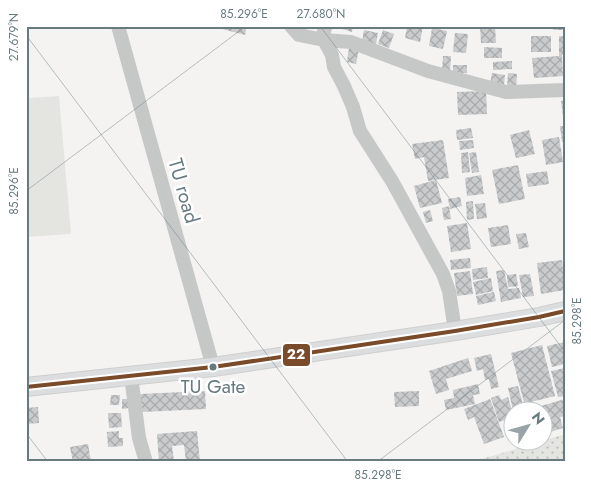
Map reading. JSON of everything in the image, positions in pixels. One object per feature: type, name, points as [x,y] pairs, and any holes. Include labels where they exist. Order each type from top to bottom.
[{"type":"main road","points":[[26,387],[213,367],[455,331],[565,311]]},
{"type":"street","name":"TU road","points":[[118,26],[213,367]]},
{"type":"street","points":[[291,26],[300,34],[325,33],[428,71],[506,92],[565,90]]},
{"type":"street","points":[[325,33],[334,67],[347,93],[360,131],[392,181],[443,274],[449,291],[455,331]]},
{"type":"street","points":[[131,376],[139,438],[146,462]]},
{"type":"shaded area","points":[[59,96],[71,234],[26,237],[26,98]]},
{"type":"shaded area","points":[[565,434],[565,462],[472,462],[512,450],[554,450],[554,437]]},
{"type":"building","points":[[211,26],[247,26],[245,35]]},
{"type":"building","points":[[332,26],[353,26],[352,32]]},
{"type":"building","points":[[407,26],[423,26],[420,42],[405,38]]},
{"type":"building","points":[[463,26],[475,26],[474,29]]},
{"type":"building","points":[[480,26],[495,26],[496,43],[481,43]]},
{"type":"building","points":[[526,26],[547,26],[547,29],[526,28]]},
{"type":"building","points":[[553,26],[565,26],[565,30],[553,30]]},
{"type":"building","points":[[432,28],[447,31],[443,49],[429,46]]},
{"type":"building","points":[[364,30],[378,33],[376,44],[362,42]]},
{"type":"building","points":[[383,30],[394,34],[389,48],[378,44]]},
{"type":"building","points":[[455,33],[468,34],[466,53],[453,52]]},
{"type":"building","points":[[531,36],[551,36],[551,52],[531,52]]},
{"type":"building","points":[[559,36],[565,36],[565,55],[562,55],[563,76],[534,78],[532,58],[559,56]]},
{"type":"building","points":[[349,47],[359,49],[356,64],[347,62]]},
{"type":"building","points":[[484,47],[502,48],[502,58],[484,58]]},
{"type":"building","points":[[443,56],[451,56],[450,72],[442,71]]},
{"type":"building","points":[[512,61],[512,69],[493,70],[493,62]]},
{"type":"building","points":[[453,65],[467,65],[467,73],[453,73]]},
{"type":"building","points":[[492,73],[505,75],[504,86],[490,85]]},
{"type":"building","points":[[508,73],[517,74],[516,88],[507,87]]},
{"type":"building","points":[[486,91],[487,114],[458,115],[457,92]]},
{"type":"building","points":[[565,100],[565,124],[564,124],[561,101]]},
{"type":"building","points":[[560,126],[565,126],[565,141],[562,142]]},
{"type":"building","points":[[471,128],[473,138],[457,140],[456,130]]},
{"type":"building","points":[[529,130],[535,154],[516,158],[510,135]]},
{"type":"building","points":[[559,137],[563,162],[546,165],[542,140]]},
{"type":"building","points":[[443,140],[449,178],[428,181],[424,157],[415,159],[412,144]]},
{"type":"building","points":[[473,140],[474,148],[460,150],[459,141]]},
{"type":"building","points":[[468,152],[470,172],[462,173],[461,153]]},
{"type":"building","points":[[476,152],[479,172],[472,173],[469,153]]},
{"type":"building","points":[[518,165],[525,199],[499,204],[492,170]]},
{"type":"building","points":[[547,171],[549,184],[528,187],[526,174]]},
{"type":"building","points":[[481,175],[484,194],[467,196],[465,178]]},
{"type":"building","points":[[436,180],[442,203],[420,208],[414,186]]},
{"type":"building","points":[[460,197],[462,206],[450,209],[448,199]]},
{"type":"building","points":[[473,201],[474,219],[467,220],[466,202]]},
{"type":"building","points":[[485,203],[487,218],[477,219],[475,204]]},
{"type":"building","points":[[449,206],[451,219],[444,220],[442,208]]},
{"type":"building","points":[[430,210],[433,221],[426,223],[423,212]]},
{"type":"building","points":[[467,223],[471,249],[451,252],[447,226]]},
{"type":"building","points":[[508,225],[511,244],[491,247],[488,228]]},
{"type":"building","points":[[526,233],[529,247],[519,249],[516,234]]},
{"type":"building","points":[[470,258],[471,268],[451,270],[450,260]]},
{"type":"building","points":[[562,260],[565,290],[541,294],[537,263]]},
{"type":"building","points":[[487,267],[488,278],[473,280],[472,269]]},
{"type":"building","points":[[504,270],[508,289],[519,288],[521,298],[501,302],[496,271]]},
{"type":"building","points":[[470,271],[473,294],[457,296],[454,273]]},
{"type":"building","points":[[516,274],[518,286],[508,287],[507,275]]},
{"type":"building","points":[[530,274],[534,296],[523,297],[519,275]]},
{"type":"building","points":[[491,278],[493,291],[476,295],[473,282]]},
{"type":"building","points":[[494,292],[496,301],[478,305],[476,296]]},
{"type":"building","points":[[565,342],[565,364],[552,367],[547,346]]},
{"type":"building","points":[[542,345],[555,396],[539,400],[523,400],[511,353]]},
{"type":"building","points":[[491,354],[499,387],[491,389],[489,379],[485,380],[483,369],[477,371],[474,358]]},
{"type":"building","points":[[468,358],[472,371],[446,379],[449,390],[436,394],[429,371]]},
{"type":"building","points":[[565,368],[565,396],[558,397],[551,371]]},
{"type":"building","points":[[478,384],[480,394],[473,395],[475,404],[446,410],[444,400],[454,398],[453,390]]},
{"type":"building","points":[[518,386],[522,400],[511,400],[508,388]]},
{"type":"building","points":[[205,391],[206,409],[141,412],[140,394]]},
{"type":"building","points":[[419,391],[419,406],[395,407],[394,392]]},
{"type":"building","points":[[111,395],[120,395],[119,405],[110,405]]},
{"type":"building","points":[[499,395],[501,400],[508,397],[509,400],[504,400],[504,420],[499,422],[491,398]]},
{"type":"building","points":[[122,399],[129,399],[130,408],[122,409]]},
{"type":"building","points":[[490,399],[504,437],[484,444],[474,417],[468,420],[464,409]]},
{"type":"building","points":[[565,399],[565,416],[560,417],[563,428],[554,431],[554,402]]},
{"type":"building","points":[[38,407],[39,423],[26,424],[26,408]]},
{"type":"building","points":[[108,413],[121,413],[122,427],[109,428]]},
{"type":"building","points":[[119,431],[119,438],[123,438],[123,446],[108,447],[107,432]]},
{"type":"building","points":[[197,431],[200,462],[186,462],[184,445],[172,446],[174,462],[159,462],[157,434]]},
{"type":"building","points":[[88,444],[91,461],[73,462],[70,447]]},
{"type":"transit line","name":"22","points":[[26,387],[213,367],[455,331],[565,311]]},
{"type":"place","name":"TU Gate","points":[[213,367]]}]
